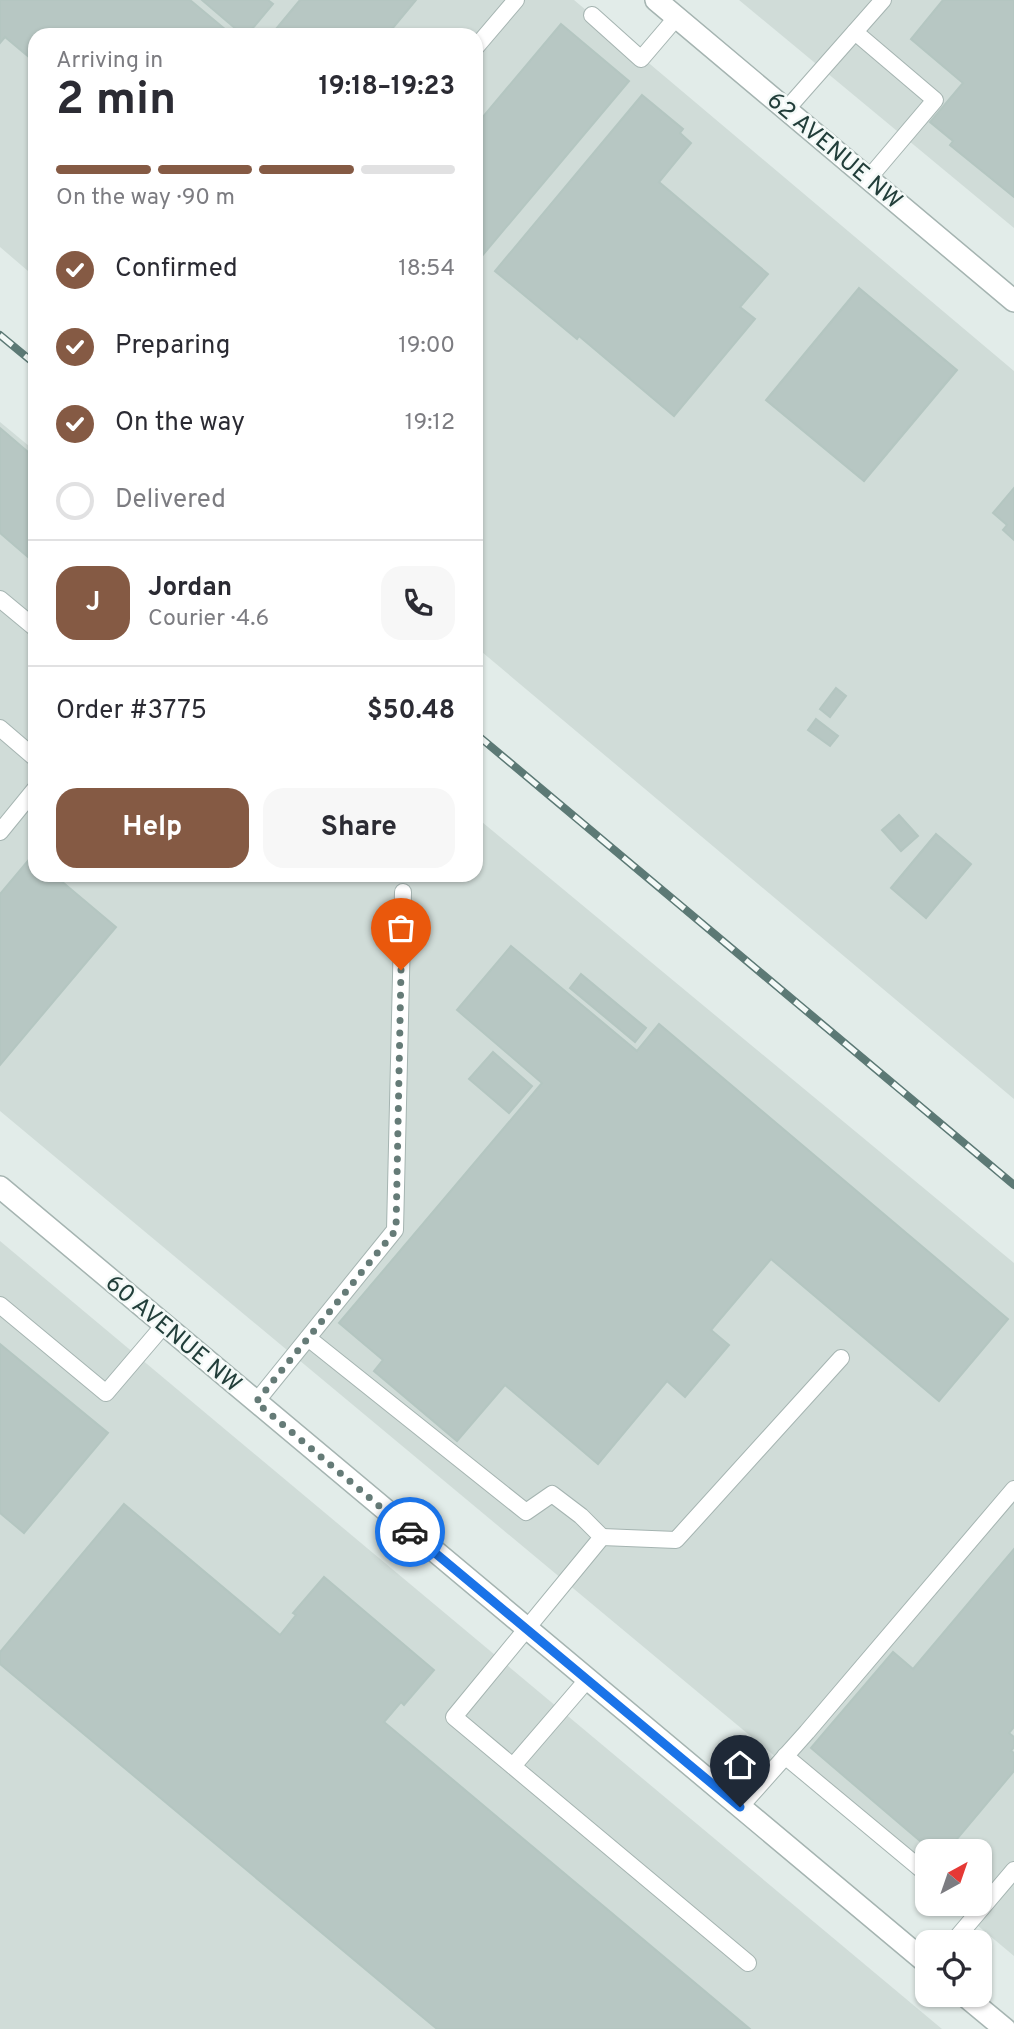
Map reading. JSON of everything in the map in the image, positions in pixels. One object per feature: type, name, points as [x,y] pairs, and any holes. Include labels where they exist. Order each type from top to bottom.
[{"type":"street","name":"62 AVENUE NW","points":[[656,0],[1014,301]]},
{"type":"street","name":"60 AVENUE NW","points":[[0,1187],[915,1953]]},
{"type":"street","points":[[978,2007],[1005,2029]]},
{"type":"lane","points":[[483,39],[516,0]]},
{"type":"lane","points":[[786,110],[883,0]]},
{"type":"lane","points":[[592,15],[641,59],[676,18]]},
{"type":"lane","points":[[855,32],[935,100],[868,179]]},
{"type":"lane","points":[[0,599],[28,622]]},
{"type":"lane","points":[[0,728],[28,752]]},
{"type":"lane","points":[[0,832],[28,798]]},
{"type":"lane","points":[[256,1402],[396,1230],[402,892]]},
{"type":"lane","points":[[0,1305],[106,1392],[164,1325]]},
{"type":"lane","points":[[308,1338],[526,1513],[552,1494],[581,1516],[602,1537],[676,1540],[841,1358]]},
{"type":"lane","points":[[740,1807],[1014,1489]]},
{"type":"lane","points":[[602,1537],[454,1717],[748,1963]]},
{"type":"lane","points":[[513,1766],[587,1680]]},
{"type":"lane","points":[[785,1756],[915,1864]]},
{"type":"lane","points":[[992,1896],[1014,1870]]},
{"type":"lane","points":[[1001,1886],[1014,1897]]},
{"type":"lane","points":[[963,1930],[975,1916]]},
{"type":"shaded area","points":[[0,0],[574,0],[1014,371],[1014,1099],[483,653],[483,28],[28,28],[28,271],[0,247]]},
{"type":"shaded area","points":[[739,0],[1014,0],[1014,228]]},
{"type":"shaded area","points":[[0,422],[28,445],[28,882],[483,882],[483,823],[1014,1263],[1014,1956],[992,1938],[992,1930],[983,1930],[966,1916],[992,1916],[992,1839],[915,1839],[915,1873],[0,1111]]},
{"type":"shaded area","points":[[0,1241],[942,2029],[0,2029]]},
{"type":"building","points":[[0,0],[190,0],[224,28],[28,28],[28,56],[5,37],[0,43]]},
{"type":"building","points":[[202,0],[268,0],[273,4],[253,28],[235,28]]},
{"type":"building","points":[[300,0],[416,0],[393,28],[277,28]]},
{"type":"building","points":[[943,0],[1014,0],[1014,197],[950,145],[953,141],[930,122],[963,83],[911,39]]},
{"type":"building","points":[[561,24],[629,81],[483,255],[483,117]]},
{"type":"building","points":[[642,95],[683,129],[680,133],[691,143],[659,182],[768,274],[740,307],[755,319],[674,416],[579,336],[577,339],[495,271]]},
{"type":"building","points":[[859,288],[957,370],[864,481],[766,400]]},
{"type":"building","points":[[0,428],[28,452],[28,557],[0,533]]},
{"type":"building","points":[[1014,488],[1014,540],[1003,530],[1007,525],[993,513]]},
{"type":"building","points":[[836,688],[846,696],[830,717],[820,709]]},
{"type":"building","points":[[816,719],[838,736],[830,746],[808,730]]},
{"type":"building","points":[[899,815],[918,836],[901,851],[882,830]]},
{"type":"building","points":[[936,834],[971,864],[926,918],[891,888]]},
{"type":"building","points":[[28,861],[28,882],[62,882],[116,927],[0,1065],[0,894]]},
{"type":"building","points":[[511,946],[637,1051],[659,1024],[1008,1319],[939,1401],[771,1259],[711,1330],[729,1345],[685,1397],[667,1381],[598,1464],[505,1385],[457,1441],[374,1371],[383,1360],[339,1323],[542,1083],[457,1010]]},
{"type":"building","points":[[581,974],[646,1028],[635,1042],[570,988]]},
{"type":"building","points":[[493,1052],[532,1086],[509,1113],[469,1079]]},
{"type":"building","points":[[0,1344],[108,1433],[24,1533],[0,1513]]},
{"type":"building","points":[[124,1504],[280,1635],[296,1615],[293,1613],[324,1577],[434,1670],[404,1705],[401,1702],[384,1722],[750,2029],[437,2029],[0,1664],[0,1652]]},
{"type":"building","points":[[1014,1549],[1014,1727],[1009,1733],[1014,1737],[1011,1751],[1014,1753],[1014,1771],[957,1839],[918,1839],[811,1748],[893,1652],[913,1669]]},
{"type":"railway","points":[[0,335],[28,358]]},
{"type":"railway","points":[[483,740],[1014,1185]]},
{"type":"way so far","points":[[401,970],[396,1230],[256,1402],[410,1532]]},
{"type":"route","points":[[410,1532],[740,1807]]}]
